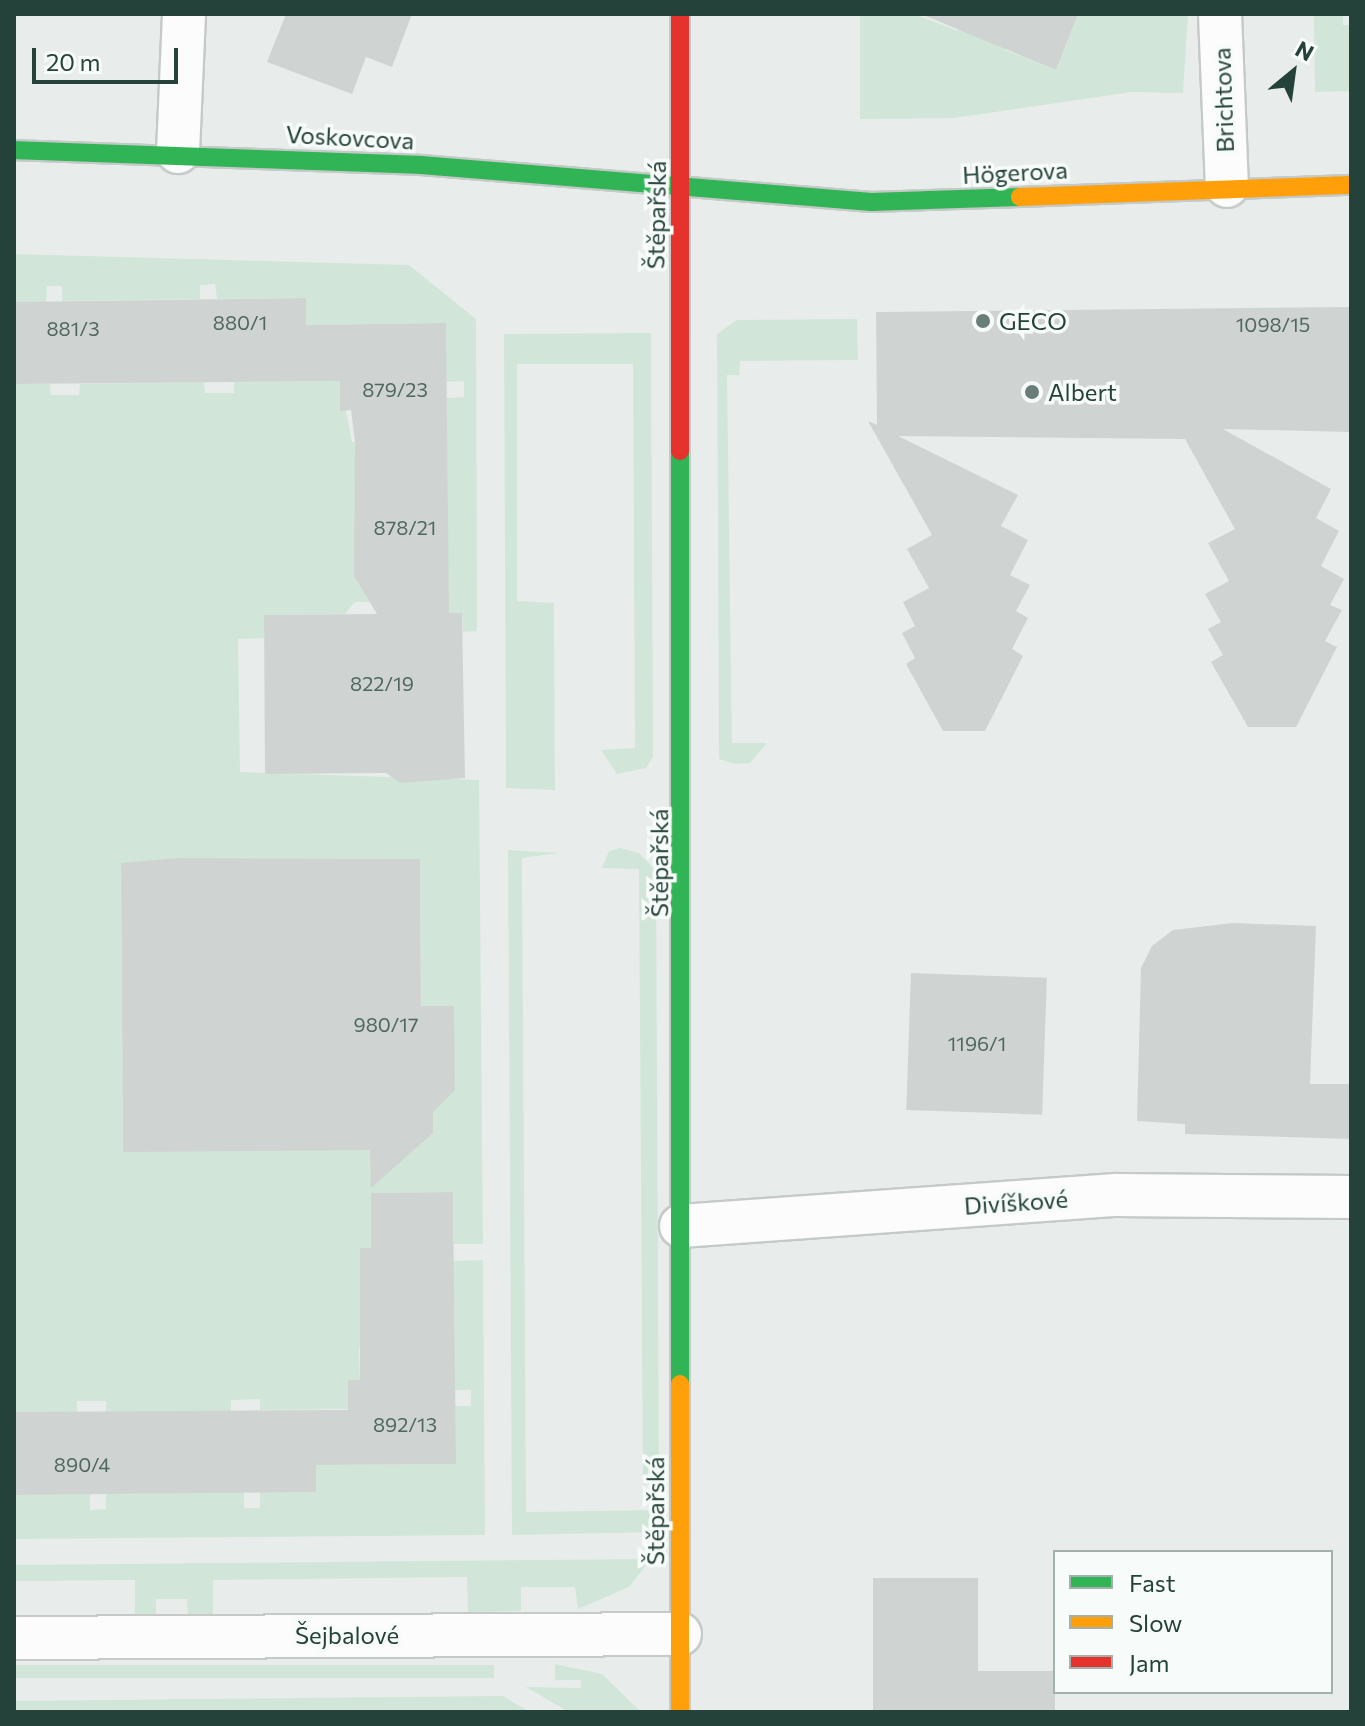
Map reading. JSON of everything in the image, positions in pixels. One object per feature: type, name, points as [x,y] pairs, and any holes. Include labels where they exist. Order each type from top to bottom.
[{"type":"street","points":[[178,152],[184,14]]},
{"type":"street","name":"Štěpařská","points":[[680,14],[680,1712]]},
{"type":"street","name":"Brichtova","points":[[1220,14],[1227,186]]},
{"type":"street","name":"Voskovcova","points":[[14,150],[178,152],[421,165],[682,191]]},
{"type":"street","name":"Högerova","points":[[682,191],[871,202],[1227,186],[1351,185]]},
{"type":"street","name":"Divíškové","points":[[681,1226],[1116,1195],[1351,1197]]},
{"type":"street","name":"Šejbalové","points":[[14,1638],[680,1634]]},
{"type":"green space","points":[[860,14],[914,14],[958,31],[963,19],[1009,37],[1005,50],[1056,70],[1078,14],[1188,14],[1183,93],[1132,92],[954,118],[860,119]]},
{"type":"green space","points":[[1314,14],[1343,14],[1343,25],[1351,25],[1351,91],[1315,92]]},
{"type":"green space","points":[[14,254],[409,265],[476,319],[477,631],[463,632],[462,613],[443,613],[446,398],[464,397],[464,381],[446,382],[445,323],[306,325],[305,298],[217,299],[215,284],[200,285],[200,299],[62,301],[62,286],[47,286],[46,302],[14,302]]},
{"type":"green space","points":[[857,319],[858,360],[740,361],[739,375],[727,375],[732,743],[767,743],[750,763],[735,764],[719,759],[717,334],[737,320]]},
{"type":"green space","points":[[651,333],[653,757],[646,768],[617,774],[601,750],[635,748],[633,364],[517,364],[517,601],[554,603],[555,790],[506,788],[504,334]]},
{"type":"green space","points":[[340,381],[352,442],[365,442],[370,602],[355,602],[345,614],[265,615],[264,638],[238,639],[240,772],[479,780],[483,1244],[454,1244],[453,1192],[371,1193],[371,1248],[360,1248],[372,1347],[359,1348],[360,1380],[348,1409],[260,1410],[260,1399],[231,1400],[231,1411],[106,1412],[106,1401],[77,1401],[77,1412],[14,1412],[14,384],[50,384],[51,395],[79,395],[80,384],[204,382],[205,393],[234,393],[234,382]],"holes":[[[177,858],[413,859],[420,866],[422,1063],[437,1006],[453,1006],[455,1089],[433,1095],[422,1144],[123,1146],[121,869]]]},
{"type":"green space","points":[[620,848],[639,853],[656,871],[659,1484],[643,1485],[639,869],[602,868],[609,851]]},
{"type":"green space","points":[[508,850],[558,853],[522,858],[526,1512],[658,1510],[658,1532],[512,1535]]},
{"type":"green space","points":[[483,1260],[485,1535],[14,1539],[14,1495],[90,1494],[90,1510],[106,1509],[106,1494],[244,1492],[244,1508],[260,1508],[260,1492],[316,1492],[316,1465],[455,1464],[455,1406],[471,1406],[471,1390],[455,1390],[454,1261]]},
{"type":"green space","points":[[651,1559],[629,1587],[578,1609],[575,1587],[521,1587],[521,1611],[468,1612],[467,1577],[213,1580],[213,1616],[188,1616],[187,1599],[156,1599],[156,1616],[135,1616],[135,1580],[14,1581],[14,1565]]},
{"type":"green space","points":[[555,1664],[602,1674],[641,1712],[569,1712],[526,1687],[581,1688],[581,1680],[555,1680]]},
{"type":"green space","points":[[14,1665],[494,1665],[494,1678],[14,1678]]},
{"type":"green space","points":[[503,1696],[530,1712],[14,1712],[14,1701]]},
{"type":"building","points":[[286,14],[412,14],[392,67],[366,57],[352,94],[267,62]]},
{"type":"building","points":[[921,14],[1078,14],[1056,70]]},
{"type":"building","points":[[306,298],[306,325],[446,323],[449,613],[462,613],[465,778],[400,783],[386,773],[265,774],[264,615],[377,614],[354,576],[355,442],[351,410],[340,411],[340,381],[14,384],[14,302]]},
{"type":"building","points":[[1351,307],[1351,432],[1223,429],[1331,489],[1316,518],[1339,531],[1321,566],[1344,579],[1330,605],[1342,610],[1325,641],[1337,647],[1296,727],[1248,727],[1211,662],[1223,655],[1208,629],[1221,622],[1205,594],[1229,581],[1208,543],[1235,529],[1185,439],[898,436],[1018,495],[1001,526],[1028,540],[1010,575],[1030,585],[1016,611],[1028,618],[1012,649],[1023,656],[985,731],[943,731],[906,664],[915,658],[902,633],[915,626],[903,602],[929,588],[907,549],[932,535],[868,421],[877,425],[876,312]]},
{"type":"building","points":[[177,858],[420,859],[421,1006],[454,1006],[455,1090],[433,1112],[433,1133],[371,1188],[370,1150],[123,1152],[121,863]]},
{"type":"building","points":[[1233,923],[1316,926],[1310,1084],[1351,1084],[1351,1139],[1185,1134],[1185,1124],[1137,1121],[1141,968],[1152,946],[1173,930]]},
{"type":"building","points":[[911,973],[1047,978],[1042,1115],[906,1110]]},
{"type":"building","points":[[453,1192],[456,1464],[316,1465],[316,1492],[14,1495],[14,1412],[348,1410],[348,1380],[360,1380],[360,1248],[371,1248],[371,1193]]},
{"type":"building","points":[[873,1578],[978,1578],[978,1671],[1053,1671],[1055,1712],[873,1712]]},
{"type":"traffic: fast","points":[[14,150],[421,165],[871,202],[1020,197]]},
{"type":"traffic: fast","points":[[680,451],[680,1384]]},
{"type":"traffic: slow","points":[[1020,197],[1351,185]]},
{"type":"traffic: slow","points":[[680,1384],[680,1712]]},
{"type":"traffic: jam","points":[[680,14],[680,451]]},
{"type":"place","name":"GECO","points":[[983,321]]},
{"type":"place","name":"Albert","points":[[1032,392]]}]
